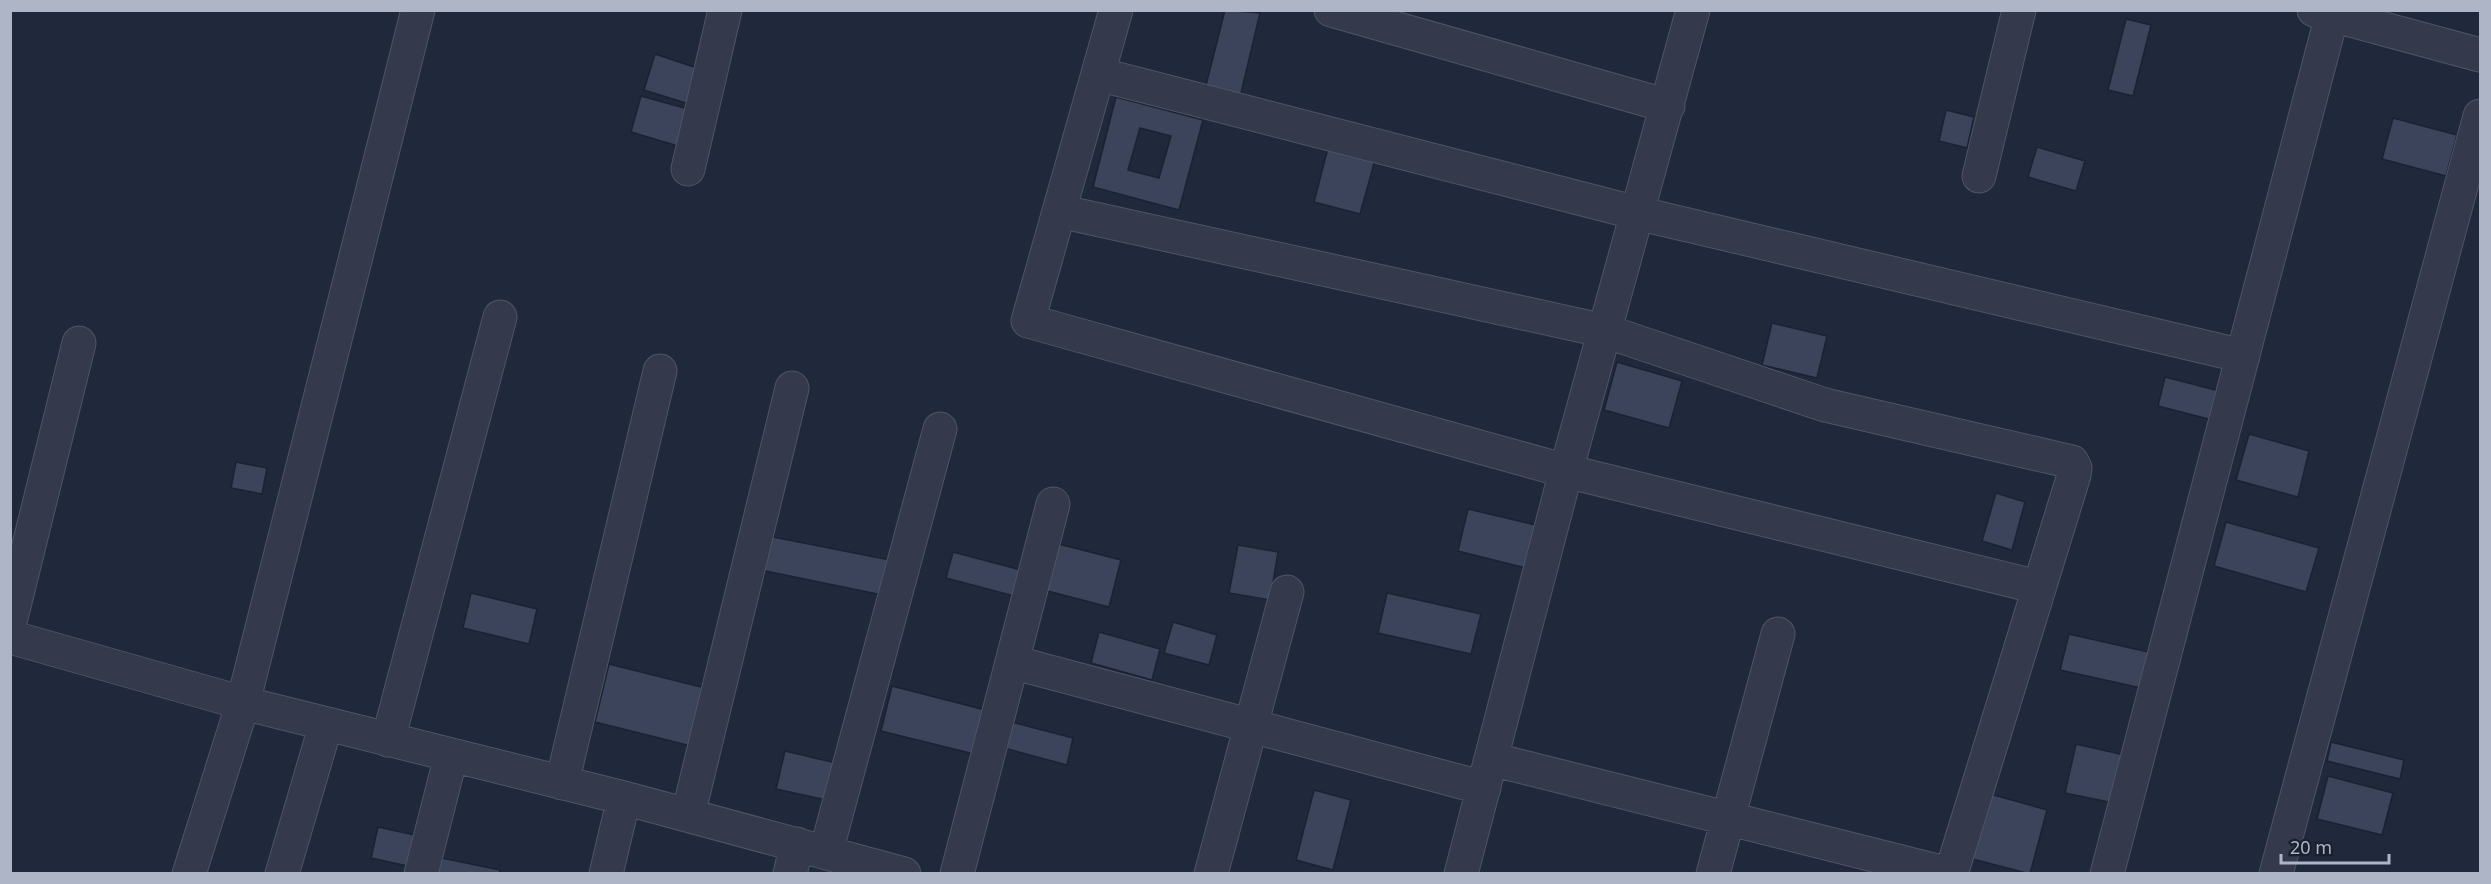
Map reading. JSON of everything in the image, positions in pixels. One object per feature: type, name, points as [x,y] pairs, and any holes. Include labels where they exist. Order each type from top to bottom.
[{"type":"street","points":[[189,873],[243,703],[418,10]]},
{"type":"street","points":[[688,169],[725,10]]},
{"type":"street","points":[[1116,10],[1028,321],[1566,471],[2038,587]]},
{"type":"street","points":[[1331,10],[1668,106]]},
{"type":"street","points":[[1461,873],[1566,471],[1693,10]]},
{"type":"street","points":[[1979,176],[2019,10]]},
{"type":"street","points":[[2107,873],[2242,356],[2323,13],[2481,55]]},
{"type":"street","points":[[1098,74],[1637,213],[2242,356]]},
{"type":"street","points":[[2276,873],[2481,116]]},
{"type":"street","points":[[1012,662],[1251,725],[1488,774],[1729,818],[1950,873],[2075,468],[2072,462],[1825,405],[1605,331],[1059,211]]},
{"type":"street","points":[[388,740],[500,317]]},
{"type":"street","points":[[10,622],[79,343]]},
{"type":"street","points":[[562,783],[660,371]]},
{"type":"street","points":[[688,815],[792,388]]},
{"type":"street","points":[[804,857],[940,429]]},
{"type":"street","points":[[957,873],[1053,504]]},
{"type":"street","points":[[1211,873],[1287,592]]},
{"type":"street","points":[[1713,873],[1778,634]]},
{"type":"street","points":[[10,637],[243,703],[688,815],[804,857],[904,873]]},
{"type":"street","points":[[282,873],[326,724]]},
{"type":"street","points":[[421,873],[452,756]]},
{"type":"street","points":[[606,873],[624,798]]},
{"type":"building","points":[[1225,10],[1260,13],[1238,106],[1203,97]]},
{"type":"building","points":[[2126,19],[2151,25],[2133,96],[2108,90]]},
{"type":"building","points":[[655,54],[700,69],[689,104],[644,90]]},
{"type":"building","points":[[641,96],[688,109],[678,146],[631,132]]},
{"type":"building","points":[[1116,97],[1203,120],[1179,210],[1093,187]],"holes":[[[1140,128],[1171,136],[1159,178],[1128,170]]]},
{"type":"building","points":[[1946,110],[1974,117],[1967,148],[1939,141]]},
{"type":"building","points":[[2393,118],[2457,135],[2446,176],[2382,159]]},
{"type":"building","points":[[2037,147],[2085,161],[2076,191],[2028,177]]},
{"type":"building","points":[[1328,148],[1375,160],[1360,214],[1314,202]]},
{"type":"building","points":[[1772,323],[1827,336],[1817,378],[1762,365]]},
{"type":"building","points":[[1617,362],[1682,381],[1669,428],[1604,410]]},
{"type":"building","points":[[2165,377],[2231,394],[2224,423],[2158,406]]},
{"type":"building","points":[[2249,434],[2309,451],[2298,497],[2236,480]]},
{"type":"building","points":[[236,462],[267,468],[262,494],[231,488]]},
{"type":"building","points":[[1996,493],[2025,502],[2012,550],[1982,541]]},
{"type":"building","points":[[1468,509],[1544,527],[1534,570],[1458,551]]},
{"type":"building","points":[[2226,522],[2319,548],[2306,592],[2214,566]]},
{"type":"building","points":[[768,536],[895,561],[887,596],[761,570]]},
{"type":"building","points":[[1047,541],[1121,560],[1109,607],[1036,588]]},
{"type":"building","points":[[1238,545],[1278,552],[1270,600],[1229,593]]},
{"type":"building","points":[[953,552],[1025,571],[1018,597],[946,578]]},
{"type":"building","points":[[471,593],[537,609],[529,644],[463,628]]},
{"type":"building","points":[[1387,593],[1481,614],[1471,654],[1378,633]]},
{"type":"building","points":[[1173,622],[1217,635],[1209,665],[1164,653]]},
{"type":"building","points":[[1099,632],[1160,649],[1152,680],[1091,663]]},
{"type":"building","points":[[2069,634],[2157,654],[2150,690],[2060,670]]},
{"type":"building","points":[[609,664],[709,689],[695,747],[595,722]]},
{"type":"building","points":[[892,686],[989,711],[978,755],[881,731]]},
{"type":"building","points":[[1000,719],[1073,738],[1067,765],[993,745]]},
{"type":"building","points":[[2331,742],[2404,760],[2400,779],[2327,761]]},
{"type":"building","points":[[2076,744],[2133,757],[2123,805],[2065,793]]},
{"type":"building","points":[[785,751],[840,764],[831,801],[776,789]]},
{"type":"building","points":[[2328,776],[2393,793],[2382,835],[2317,819]]},
{"type":"building","points":[[1314,790],[1351,800],[1333,870],[1296,860]]},
{"type":"building","points":[[1983,792],[2047,810],[2030,874],[1965,857]]},
{"type":"building","points":[[378,827],[419,836],[412,867],[371,858]]},
{"type":"building","points":[[437,857],[500,870],[499,874],[434,874]]}]
